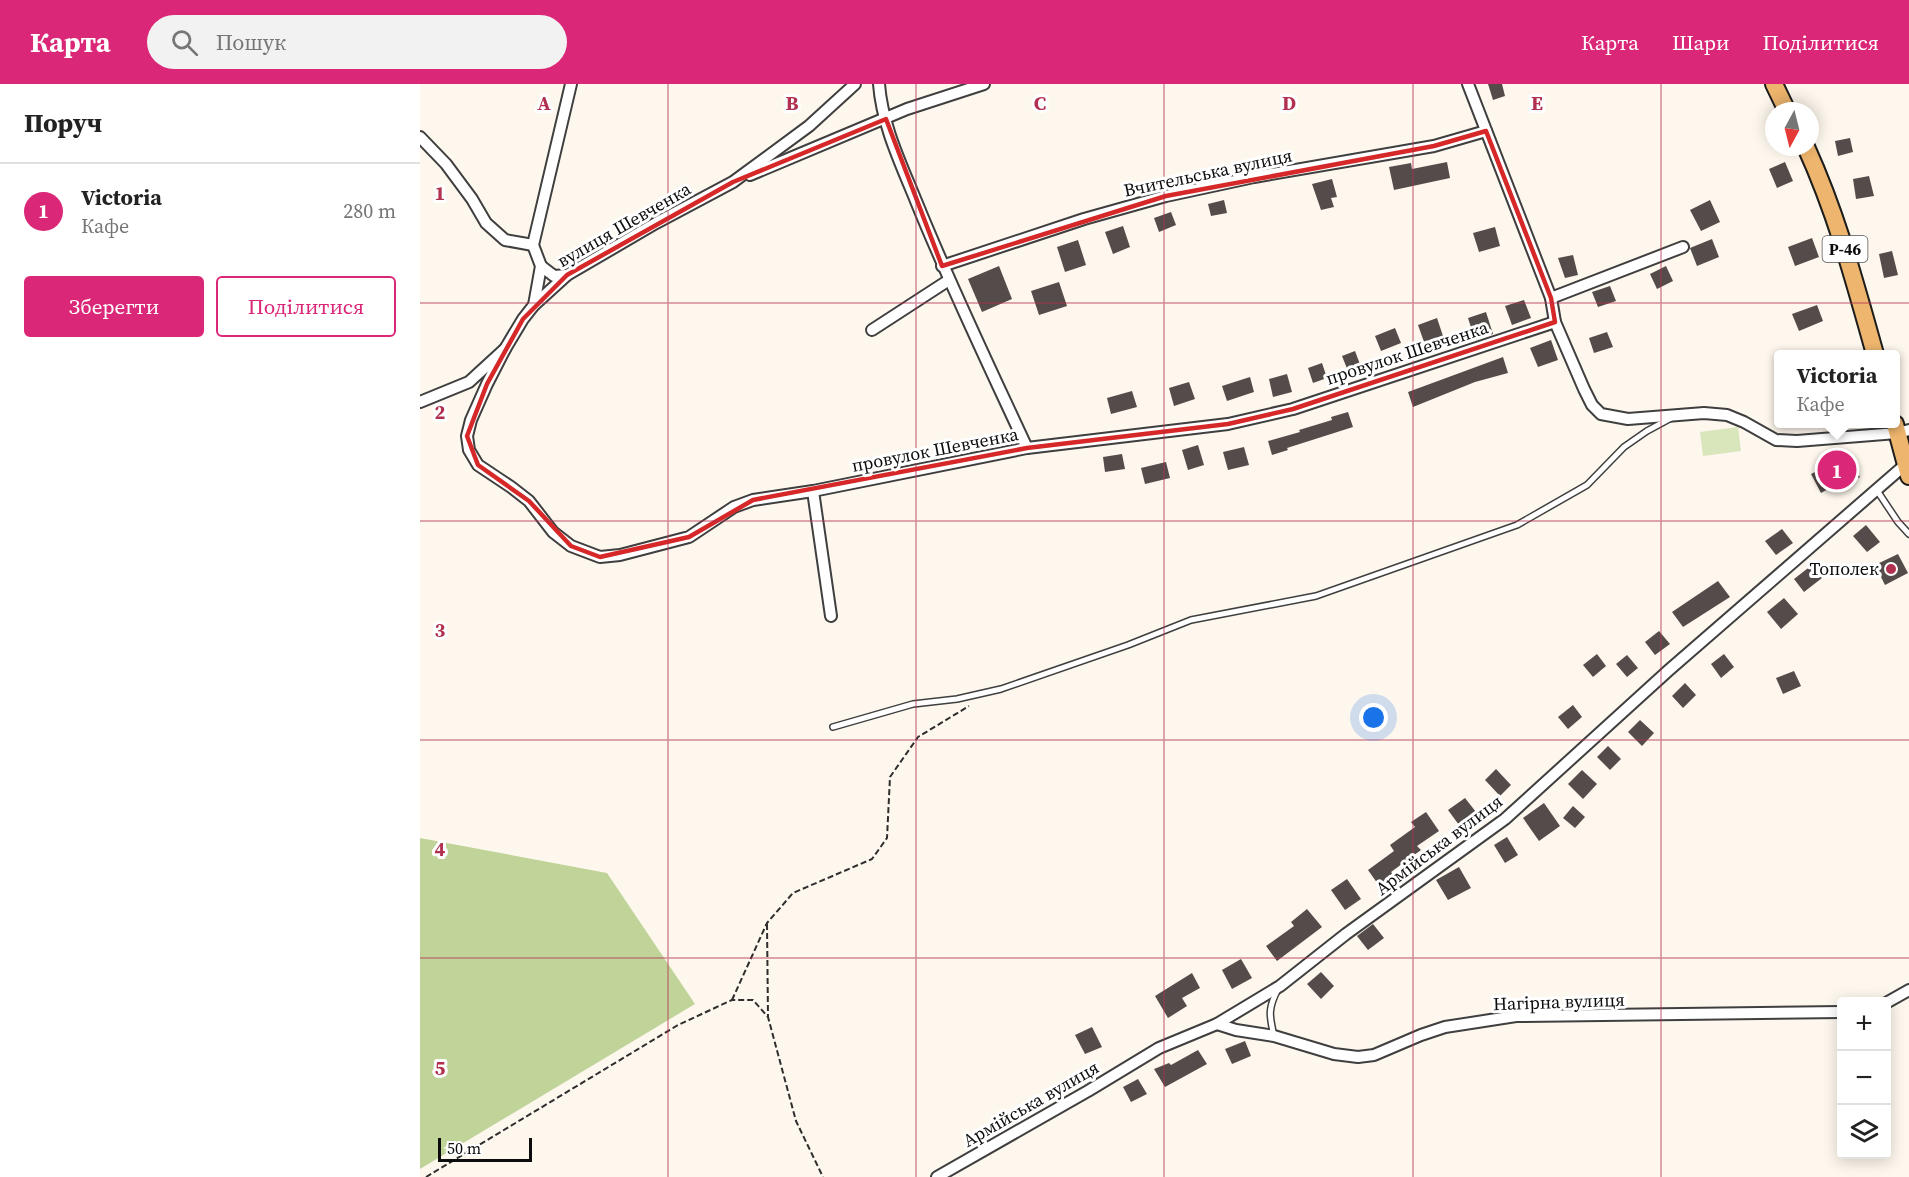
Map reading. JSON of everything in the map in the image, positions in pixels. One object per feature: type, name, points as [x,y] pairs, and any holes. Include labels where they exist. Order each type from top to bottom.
[{"type":"main road","points":[[1774,84],[1783,102]]},
{"type":"main road","name":"Р-46","points":[[1810,156],[1839,229],[1874,350]]},
{"type":"main road","points":[[1900,429],[1908,470]]},
{"type":"street","points":[[534,304],[541,266],[533,245],[571,84]]},
{"type":"street","name":"вулиця Шевченка","points":[[420,402],[469,382],[505,349],[534,304],[567,275],[656,223],[733,182],[809,126],[855,84]]},
{"type":"street","points":[[879,84],[880,99],[891,138],[942,266],[1027,448]]},
{"type":"street","points":[[733,182],[907,109],[984,84]]},
{"type":"street","points":[[1468,84],[1551,298],[1555,322],[1584,389],[1592,405],[1601,414],[1628,419],[1704,413],[1727,415],[1776,440],[1797,441],[1900,429]]},
{"type":"street","name":"Вчительська вулиця","points":[[942,266],[1084,219],[1166,196],[1254,177],[1434,146],[1486,131]]},
{"type":"street","points":[[420,137],[446,164],[492,229],[505,240],[533,245]]},
{"type":"street","points":[[1551,298],[1683,247]]},
{"type":"street","points":[[541,266],[555,276],[567,275]]},
{"type":"street","points":[[872,330],[949,280]]},
{"type":"street","name":"провулок Шевченка","points":[[505,349],[471,420],[467,436],[469,450],[478,465],[511,486],[529,501],[553,532],[570,546],[600,557],[620,555],[689,537],[734,507],[753,500],[813,491],[1027,448],[1239,422],[1293,409],[1555,322]]},
{"type":"street","name":"Армійська вулиця","points":[[937,1177],[1159,1048],[1217,1024],[1280,986],[1355,927],[1505,819],[1876,489],[1908,470]]},
{"type":"street","points":[[813,491],[831,616]]},
{"type":"street","points":[[1891,1001],[1909,990]]},
{"type":"street","name":"Нагірна вулиця","points":[[1217,1024],[1236,1030],[1274,1036],[1334,1054],[1358,1057],[1374,1055],[1444,1027],[1516,1016],[1837,1012]]},
{"type":"lane","points":[[832,727],[913,704],[957,699],[1001,689],[1128,645],[1191,620],[1316,596],[1517,525],[1587,485],[1624,447],[1647,431],[1674,417]]},
{"type":"lane","points":[[1876,489],[1909,534]]},
{"type":"lane","points":[[1274,1036],[1270,1018],[1271,1003],[1280,986]]},
{"type":"path","points":[[732,1000],[767,923],[793,893],[872,859],[887,838],[890,777],[918,737],[974,704]]},
{"type":"path","points":[[767,923],[768,1017],[796,1121],[823,1177]]},
{"type":"path","points":[[426,1177],[678,1024],[732,1000],[753,1000],[768,1017]]},
{"type":"highlighted area","points":[[886,119],[942,266],[1166,196],[1434,146],[1486,131],[1551,298],[1555,322],[1293,409],[1228,424],[1027,448],[753,500],[689,537],[600,557],[571,546],[529,501],[478,465],[467,436],[487,384],[523,319],[567,275],[733,182]]},
{"type":"green space","points":[[1738,427],[1741,451],[1703,456],[1700,432]]},
{"type":"green space","points":[[420,838],[607,873],[695,1004],[420,1169]]},
{"type":"building","points":[[1488,84],[1502,84],[1505,96],[1493,100]]},
{"type":"building","points":[[1850,138],[1853,152],[1838,156],[1835,141]]},
{"type":"building","points":[[1447,162],[1450,178],[1394,190],[1389,167],[1411,163],[1412,169]]},
{"type":"building","points":[[1785,162],[1793,181],[1777,188],[1769,169]]},
{"type":"building","points":[[1869,176],[1874,196],[1856,199],[1853,179]]},
{"type":"building","points":[[1332,179],[1337,197],[1331,198],[1334,207],[1321,210],[1312,184]]},
{"type":"building","points":[[1224,200],[1227,213],[1211,216],[1208,204]]},
{"type":"building","points":[[1710,200],[1720,222],[1701,231],[1690,210]]},
{"type":"building","points":[[1171,212],[1176,225],[1159,232],[1154,218]]},
{"type":"building","points":[[1123,226],[1130,247],[1113,254],[1105,232]]},
{"type":"building","points":[[1495,227],[1500,246],[1479,252],[1473,233]]},
{"type":"building","points":[[1812,238],[1819,257],[1795,266],[1788,247]]},
{"type":"building","points":[[1712,239],[1719,257],[1697,266],[1690,248]]},
{"type":"building","points":[[1078,240],[1086,265],[1065,272],[1057,247]]},
{"type":"building","points":[[1892,251],[1898,275],[1884,278],[1879,254]]},
{"type":"building","points":[[1573,255],[1578,275],[1565,278],[1558,258]]},
{"type":"building","points":[[999,266],[1012,299],[982,312],[968,279]]},
{"type":"building","points":[[1666,266],[1673,281],[1657,289],[1650,274]]},
{"type":"building","points":[[1059,282],[1067,306],[1039,315],[1031,291]]},
{"type":"building","points":[[1610,286],[1616,301],[1598,307],[1592,292]]},
{"type":"building","points":[[1524,300],[1531,318],[1512,325],[1505,306]]},
{"type":"building","points":[[1817,305],[1823,321],[1799,331],[1792,314]]},
{"type":"building","points":[[1486,312],[1493,334],[1475,340],[1468,318]]},
{"type":"building","points":[[1437,318],[1443,336],[1424,342],[1418,325]]},
{"type":"building","points":[[1395,328],[1401,343],[1381,351],[1375,336]]},
{"type":"building","points":[[1607,332],[1613,347],[1594,353],[1589,338]]},
{"type":"building","points":[[1551,340],[1558,360],[1538,367],[1530,348]]},
{"type":"building","points":[[1355,351],[1361,367],[1348,371],[1342,356]]},
{"type":"building","points":[[1503,357],[1508,373],[1475,382],[1413,407],[1408,392]]},
{"type":"building","points":[[1322,363],[1327,378],[1313,383],[1308,368]]},
{"type":"building","points":[[1287,374],[1292,392],[1273,397],[1269,379]]},
{"type":"building","points":[[1250,377],[1254,392],[1227,401],[1222,386]]},
{"type":"building","points":[[1189,382],[1195,399],[1174,406],[1169,388]]},
{"type":"building","points":[[1132,391],[1137,407],[1111,414],[1107,398]]},
{"type":"building","points":[[1348,412],[1353,427],[1272,455],[1268,441],[1300,432],[1299,430],[1332,420],[1331,417]]},
{"type":"building","points":[[1198,445],[1204,465],[1188,470],[1182,450]]},
{"type":"building","points":[[1244,447],[1249,465],[1228,470],[1223,452]]},
{"type":"building","points":[[1844,449],[1860,477],[1838,490],[1835,485],[1821,493],[1811,474],[1825,467],[1822,461]]},
{"type":"building","points":[[1122,454],[1125,469],[1105,472],[1103,457]]},
{"type":"building","points":[[1166,462],[1170,478],[1145,484],[1141,468]]},
{"type":"building","points":[[1866,525],[1880,542],[1867,552],[1853,536]]},
{"type":"building","points":[[1782,529],[1793,543],[1776,555],[1765,541]]},
{"type":"building","name":"Тополек","points":[[1898,554],[1908,573],[1885,585],[1875,565]]},
{"type":"building","points":[[1812,565],[1822,578],[1804,592],[1794,579]]},
{"type":"building","points":[[1718,581],[1730,597],[1683,627],[1672,612]]},
{"type":"building","points":[[1784,598],[1798,614],[1781,629],[1767,612]]},
{"type":"building","points":[[1659,631],[1670,644],[1655,655],[1645,642]]},
{"type":"building","points":[[1597,654],[1606,666],[1593,677],[1583,665]]},
{"type":"building","points":[[1724,654],[1734,667],[1721,678],[1711,664]]},
{"type":"building","points":[[1627,655],[1638,668],[1627,677],[1616,664]]},
{"type":"building","points":[[1794,671],[1801,686],[1783,694],[1776,678]]},
{"type":"building","points":[[1685,683],[1696,695],[1683,708],[1672,696]]},
{"type":"building","points":[[1573,705],[1582,717],[1568,729],[1558,717]]},
{"type":"building","points":[[1640,720],[1654,733],[1642,746],[1628,732]]},
{"type":"building","points":[[1608,746],[1621,759],[1610,770],[1597,757]]},
{"type":"building","points":[[1496,769],[1511,785],[1500,796],[1485,780]]},
{"type":"building","points":[[1582,770],[1597,784],[1583,799],[1568,784]]},
{"type":"building","points":[[1465,798],[1476,812],[1459,825],[1448,810]]},
{"type":"building","points":[[1544,803],[1560,826],[1539,841],[1523,818]]},
{"type":"building","points":[[1573,806],[1585,817],[1575,828],[1563,818]]},
{"type":"building","points":[[1426,812],[1439,831],[1417,846],[1421,850],[1391,872],[1395,877],[1380,887],[1368,870],[1394,851],[1390,845],[1415,827],[1411,822]]},
{"type":"building","points":[[1507,837],[1518,855],[1505,863],[1494,845]]},
{"type":"building","points":[[1459,867],[1471,888],[1448,900],[1436,880]]},
{"type":"building","points":[[1347,879],[1361,899],[1345,910],[1331,890]]},
{"type":"building","points":[[1307,909],[1322,927],[1277,961],[1266,946],[1294,926],[1291,922]]},
{"type":"building","points":[[1373,924],[1384,938],[1368,950],[1357,936]]},
{"type":"building","points":[[1241,959],[1252,978],[1232,989],[1222,970]]},
{"type":"building","points":[[1321,972],[1334,986],[1321,999],[1307,984]]},
{"type":"building","points":[[1192,973],[1200,988],[1182,998],[1187,1006],[1168,1018],[1155,996]]},
{"type":"building","points":[[1092,1027],[1102,1047],[1085,1054],[1075,1035]]},
{"type":"building","points":[[1245,1041],[1251,1056],[1232,1064],[1225,1049]]},
{"type":"building","points":[[1198,1050],[1207,1064],[1165,1087],[1154,1069],[1169,1063],[1171,1065]]},
{"type":"building","points":[[1138,1079],[1147,1094],[1131,1102],[1123,1087]]},
{"type":"place","name":"Victoria","points":[[1837,470]]},
{"type":"place","name":"Тополек","points":[[1891,569]]}]
